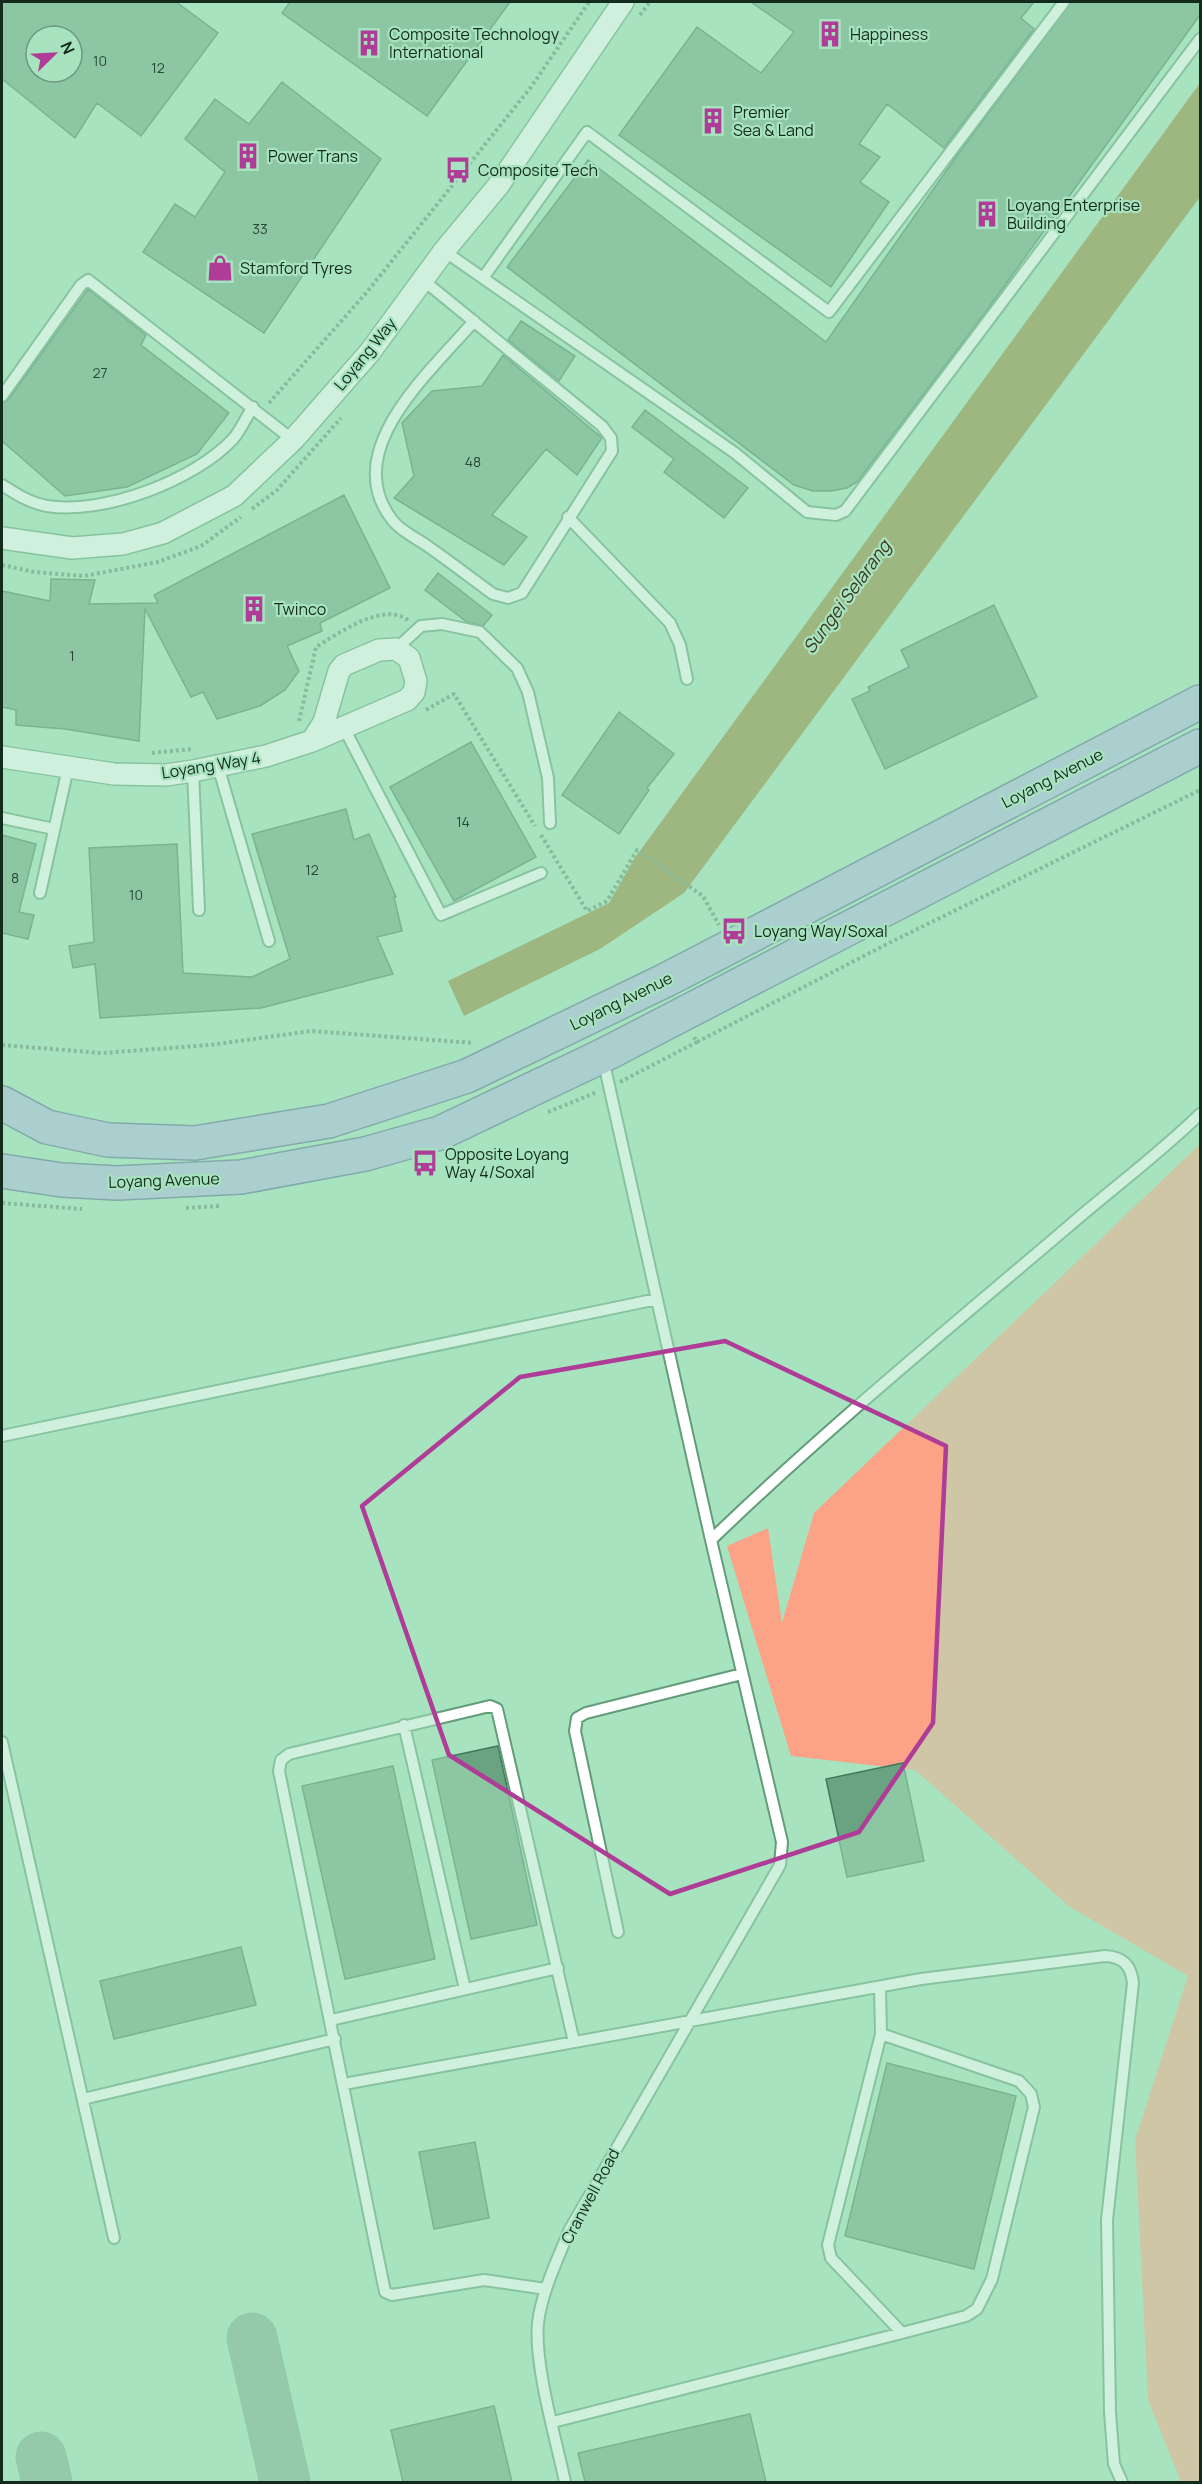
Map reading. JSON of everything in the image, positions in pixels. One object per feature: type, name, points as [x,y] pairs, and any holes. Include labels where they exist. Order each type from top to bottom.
[{"type":"main road","name":"Loyang Avenue","points":[[2,1103],[47,1127],[98,1138],[195,1143],[329,1121],[467,1076],[666,980],[1200,702]]},
{"type":"main road","name":"Loyang Avenue","points":[[2,1171],[117,1183],[230,1178],[365,1154],[440,1133],[602,1056],[1200,746]]},
{"type":"street","name":"Loyang Way","points":[[2,538],[72,548],[123,544],[163,533],[234,496],[293,440],[370,352],[444,252],[498,186],[622,2]]},
{"type":"street","points":[[312,741],[324,722],[334,683],[344,665],[379,650],[396,649],[409,658],[414,668],[416,681],[411,696]]},
{"type":"street","name":"Loyang Way 4","points":[[2,757],[114,774],[166,775],[194,771],[266,756],[312,741],[397,706],[411,696]]},
{"type":"lane","points":[[483,278],[587,132],[830,312],[1064,2]]},
{"type":"lane","points":[[444,252],[735,453],[807,512],[836,515],[845,511],[1200,39]]},
{"type":"lane","points":[[2,396],[81,285],[88,280],[293,440]]},
{"type":"lane","points":[[423,280],[474,321],[602,426],[611,438],[612,451],[568,517],[527,586],[522,593],[507,598],[493,594],[394,522],[375,487],[375,467],[383,438],[394,416],[474,321]]},
{"type":"lane","points":[[2,485],[20,497],[46,506],[74,507],[139,494],[180,476],[214,456],[257,411]]},
{"type":"lane","points":[[568,517],[670,623],[680,645],[687,679]]},
{"type":"lane","points":[[396,649],[421,626],[442,624],[480,632],[517,668],[528,692],[548,778],[550,823]]},
{"type":"lane","points":[[344,728],[441,915],[541,873]]},
{"type":"lane","points":[[218,766],[269,941]]},
{"type":"lane","points":[[40,893],[68,768]]},
{"type":"lane","points":[[194,771],[199,910]]},
{"type":"lane","points":[[2,818],[54,829]]},
{"type":"lane","name":"Cranwell Road","points":[[565,2482],[541,2366],[538,2324],[546,2289],[569,2231],[688,2020],[780,1865],[782,1842],[602,1056]]},
{"type":"lane","points":[[711,1540],[794,1460],[1174,1139],[1200,1114]]},
{"type":"lane","points":[[2,1436],[657,1299]]},
{"type":"lane","points":[[618,1932],[575,1731],[577,1718],[586,1713],[742,1674]]},
{"type":"lane","points":[[546,2289],[484,2280],[392,2295],[384,2292],[279,1765],[289,1754],[490,1706],[497,1709],[574,2042]]},
{"type":"lane","points":[[405,1725],[465,1989]]},
{"type":"lane","points":[[2,1742],[114,2238]]},
{"type":"lane","points":[[344,2084],[921,1979],[1105,1956],[1117,1957],[1126,1963],[1132,1972],[1107,2220],[1110,2412],[1114,2464],[1122,2482]]},
{"type":"lane","points":[[331,2020],[558,1968]]},
{"type":"lane","points":[[880,1988],[881,2034],[828,2245],[831,2258],[902,2333]]},
{"type":"lane","points":[[553,2422],[966,2316],[977,2309],[992,2279],[1034,2107],[1031,2094],[1019,2081],[881,2034]]},
{"type":"lane","points":[[83,2099],[335,2039]]},
{"type":"path","points":[[257,411],[368,292],[531,87],[589,2]]},
{"type":"path","points":[[293,725],[300,721],[316,647],[370,616],[406,618],[417,630]]},
{"type":"path","points":[[411,696],[421,713],[454,694],[587,911],[607,901],[637,850],[695,890]]},
{"type":"path","points":[[141,754],[196,749]]},
{"type":"highlighted area","points":[[725,1341],[946,1446],[933,1723],[859,1832],[670,1894],[449,1755],[362,1506],[520,1377]]},
{"type":"shaded area","points":[[1200,1144],[1200,2482],[1181,2482],[1148,2400],[1135,2140],[1188,1976],[1070,1907],[915,1770],[791,1756],[727,1546],[768,1528],[782,1623],[814,1513]]},
{"type":"water","name":"Sungei Selarang","points":[[1200,83],[1200,197],[684,893],[600,949],[464,1016],[448,981],[609,903],[634,859]]},
{"type":"building","points":[[2,2],[176,2],[218,33],[141,136],[97,103],[75,138],[2,79]]},
{"type":"building","points":[[290,2],[510,2],[427,116],[282,13]]},
{"type":"building","points":[[751,2],[1034,2],[1021,18],[1034,29],[944,148],[887,104],[859,144],[880,157],[860,182],[889,202],[831,287],[619,135],[697,27],[761,73],[794,32]]},
{"type":"building","name":"Loyang Enterprise Building","points":[[1071,2],[1200,2],[1200,15],[982,317],[857,482],[847,488],[813,491],[794,485],[507,267],[588,160],[826,342],[956,157]]},
{"type":"building","points":[[282,82],[381,159],[264,333],[143,252],[175,204],[195,217],[225,172],[185,139],[215,99],[249,124]]},
{"type":"building","points":[[88,289],[146,335],[141,345],[229,413],[197,454],[127,487],[65,496],[2,441],[2,403],[8,400]]},
{"type":"building","points":[[521,321],[575,356],[559,381],[508,340]]},
{"type":"building","points":[[503,355],[602,438],[577,475],[546,449],[492,515],[527,537],[504,565],[394,498],[414,476],[402,423],[432,391],[482,386]]},
{"type":"building","points":[[645,410],[748,488],[724,518],[664,472],[674,459],[632,427]]},
{"type":"building","points":[[344,495],[390,588],[320,623],[322,631],[287,646],[299,671],[285,690],[260,706],[217,719],[203,692],[191,697],[145,609],[139,741],[65,729],[16,725],[16,710],[2,707],[2,591],[50,601],[51,579],[95,580],[89,604],[158,603],[154,595]]},
{"type":"building","points":[[438,573],[492,615],[483,626],[467,622],[425,590]]},
{"type":"building","points":[[994,605],[1037,697],[885,769],[852,699],[870,691],[868,687],[909,667],[901,650]]},
{"type":"building","points":[[619,712],[674,754],[647,788],[649,790],[619,834],[562,795]]},
{"type":"building","points":[[471,742],[536,857],[454,901],[390,787]]},
{"type":"building","points":[[346,809],[354,840],[369,834],[396,897],[394,897],[402,931],[377,937],[393,974],[261,1008],[100,1018],[95,964],[73,968],[69,946],[94,942],[89,848],[177,844],[183,973],[252,977],[290,959],[252,834]]},
{"type":"building","points":[[2,835],[36,844],[19,912],[34,915],[28,939],[2,933]]},
{"type":"building","points":[[498,1746],[537,1925],[471,1939],[432,1760]]},
{"type":"building","points":[[903,1763],[924,1861],[847,1877],[826,1779]]},
{"type":"building","points":[[393,1766],[435,1959],[345,1979],[302,1786]]},
{"type":"building","points":[[241,1947],[256,2005],[114,2039],[100,1981]]},
{"type":"building","points":[[887,2063],[1016,2096],[974,2269],[845,2236]]},
{"type":"building","points":[[475,2142],[489,2218],[434,2229],[419,2152]]},
{"type":"building","points":[[494,2406],[512,2482],[403,2482],[391,2430]]},
{"type":"building","points":[[750,2414],[766,2482],[585,2482],[578,2453]]},
{"type":"taxiway","points":[[252,2338],[285,2482]]},
{"type":"taxiway","points":[[41,2457],[47,2482]]},
{"type":"place","name":"Happiness","points":[[830,34]]},
{"type":"place","name":"Composite Technology International","points":[[369,43]]},
{"type":"place","name":"Premier Sea & Land","points":[[713,121]]},
{"type":"place","name":"Power Trans","points":[[248,156]]},
{"type":"place","name":"Composite Tech","points":[[458,170]]},
{"type":"place","name":"Loyang Enterprise Building","points":[[987,214]]},
{"type":"place","name":"Stamford Tyres","points":[[220,268]]},
{"type":"place","name":"Twinco","points":[[254,609]]},
{"type":"place","name":"Loyang Way/Soxal","points":[[734,931]]},
{"type":"place","name":"Opposite Loyang Way 4/Soxal","points":[[425,1163]]}]
